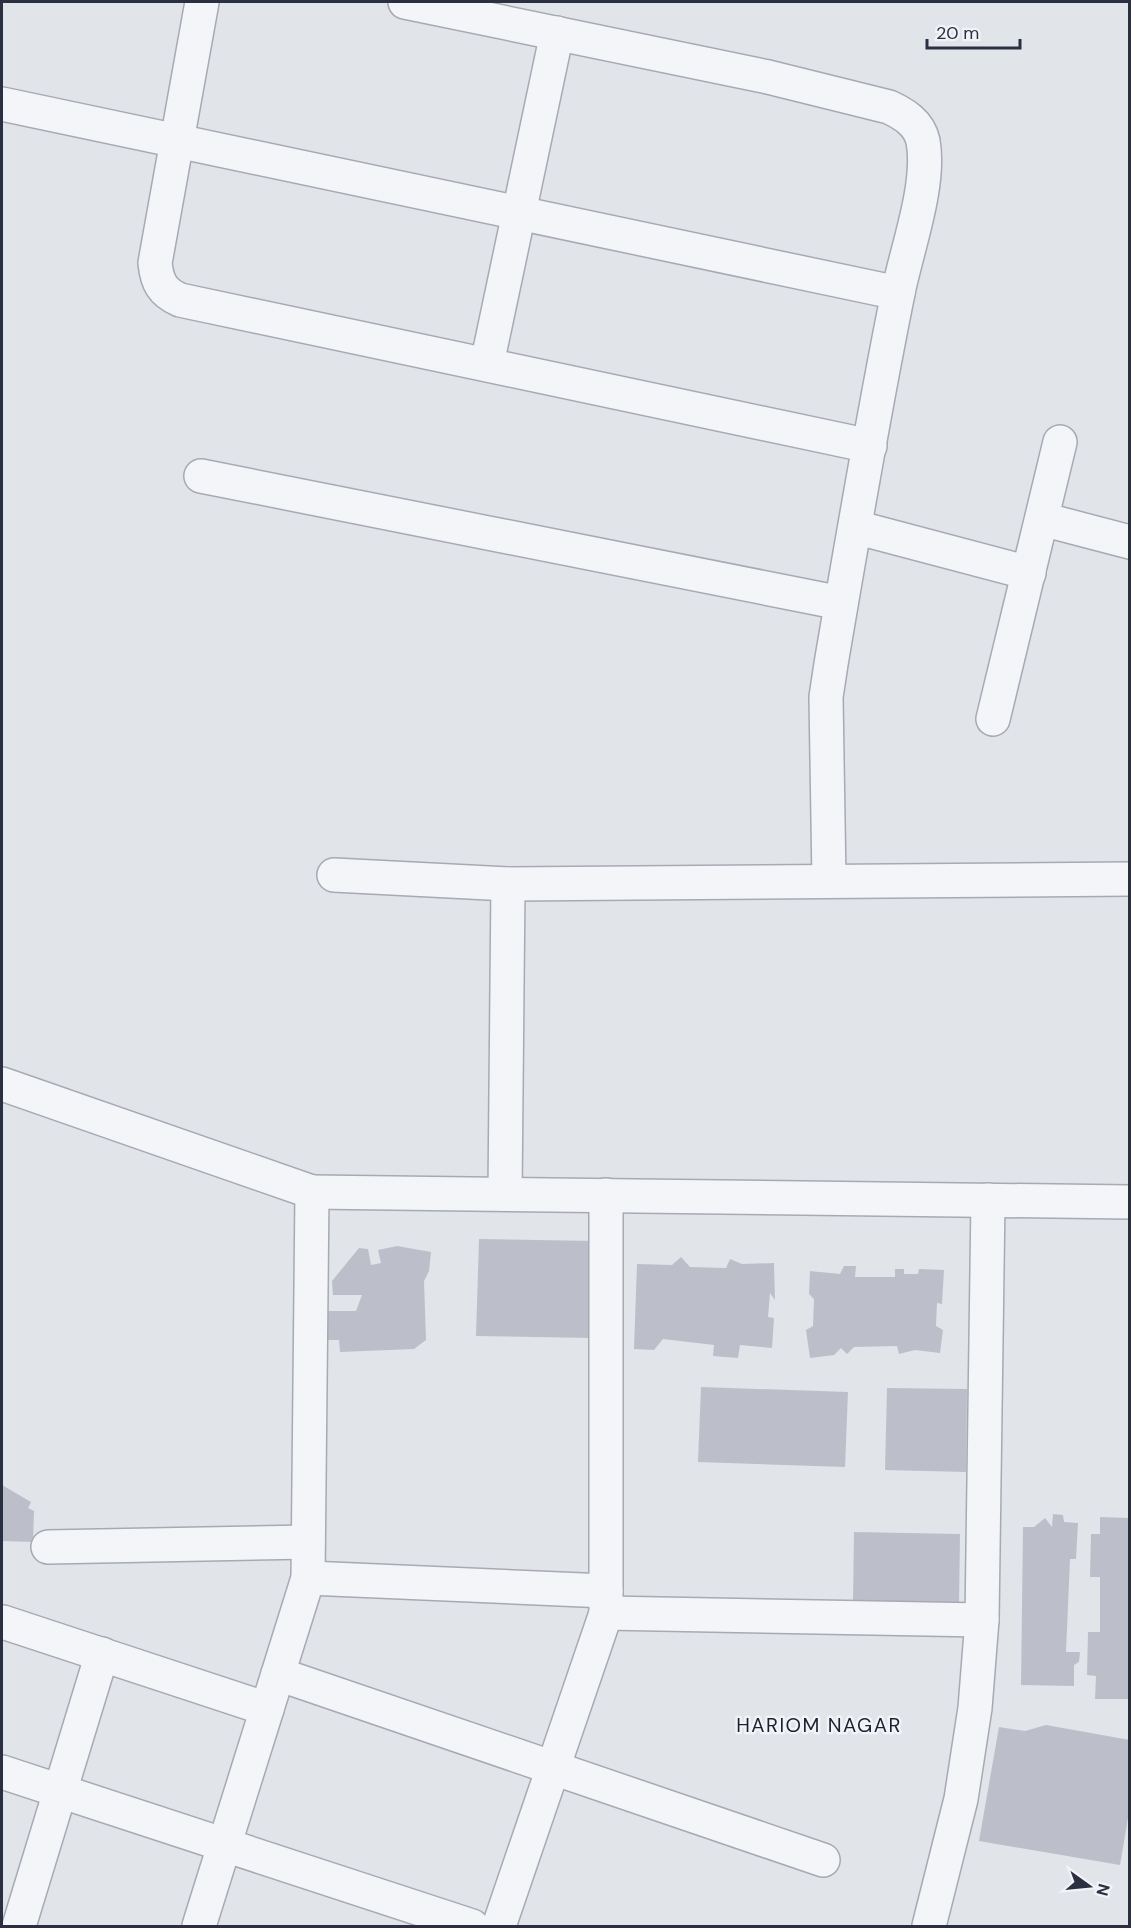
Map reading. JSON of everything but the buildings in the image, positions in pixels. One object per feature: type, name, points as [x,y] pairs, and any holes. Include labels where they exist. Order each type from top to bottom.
[{"type":"street","points":[[202,2],[155,263],[156,280],[167,295],[180,300],[870,446]]},
{"type":"street","points":[[405,2],[768,77],[890,107],[906,115],[922,138],[925,157],[920,192],[898,292],[826,697],[829,881]]},
{"type":"street","points":[[487,364],[557,33]]},
{"type":"street","points":[[2,104],[898,292]]},
{"type":"street","points":[[993,719],[1060,442]]},
{"type":"street","points":[[201,476],[841,603]]},
{"type":"street","points":[[1042,519],[1130,542]]},
{"type":"street","points":[[855,526],[1029,573]]},
{"type":"street","points":[[334,875],[508,884],[1130,879]]},
{"type":"street","points":[[505,1194],[508,884]]},
{"type":"street","points":[[2,1084],[312,1192],[1130,1202]]},
{"type":"street","points":[[199,1926],[308,1578],[312,1192]]},
{"type":"street","points":[[499,1926],[555,1769],[606,1602],[606,1196]]},
{"type":"street","points":[[929,1926],[970,1752],[982,1620],[988,1200]]},
{"type":"street","points":[[48,1547],[308,1542]]},
{"type":"street","points":[[308,1578],[606,1602],[982,1620]]},
{"type":"street","points":[[3,1622],[267,1709]]},
{"type":"street","points":[[19,1926],[102,1654]]},
{"type":"street","points":[[278,1674],[823,1860]]},
{"type":"street","points":[[2,1772],[472,1926]]},
{"type":"district","name":"HARIOM NAGAR","points":[[819,1725]]}]
